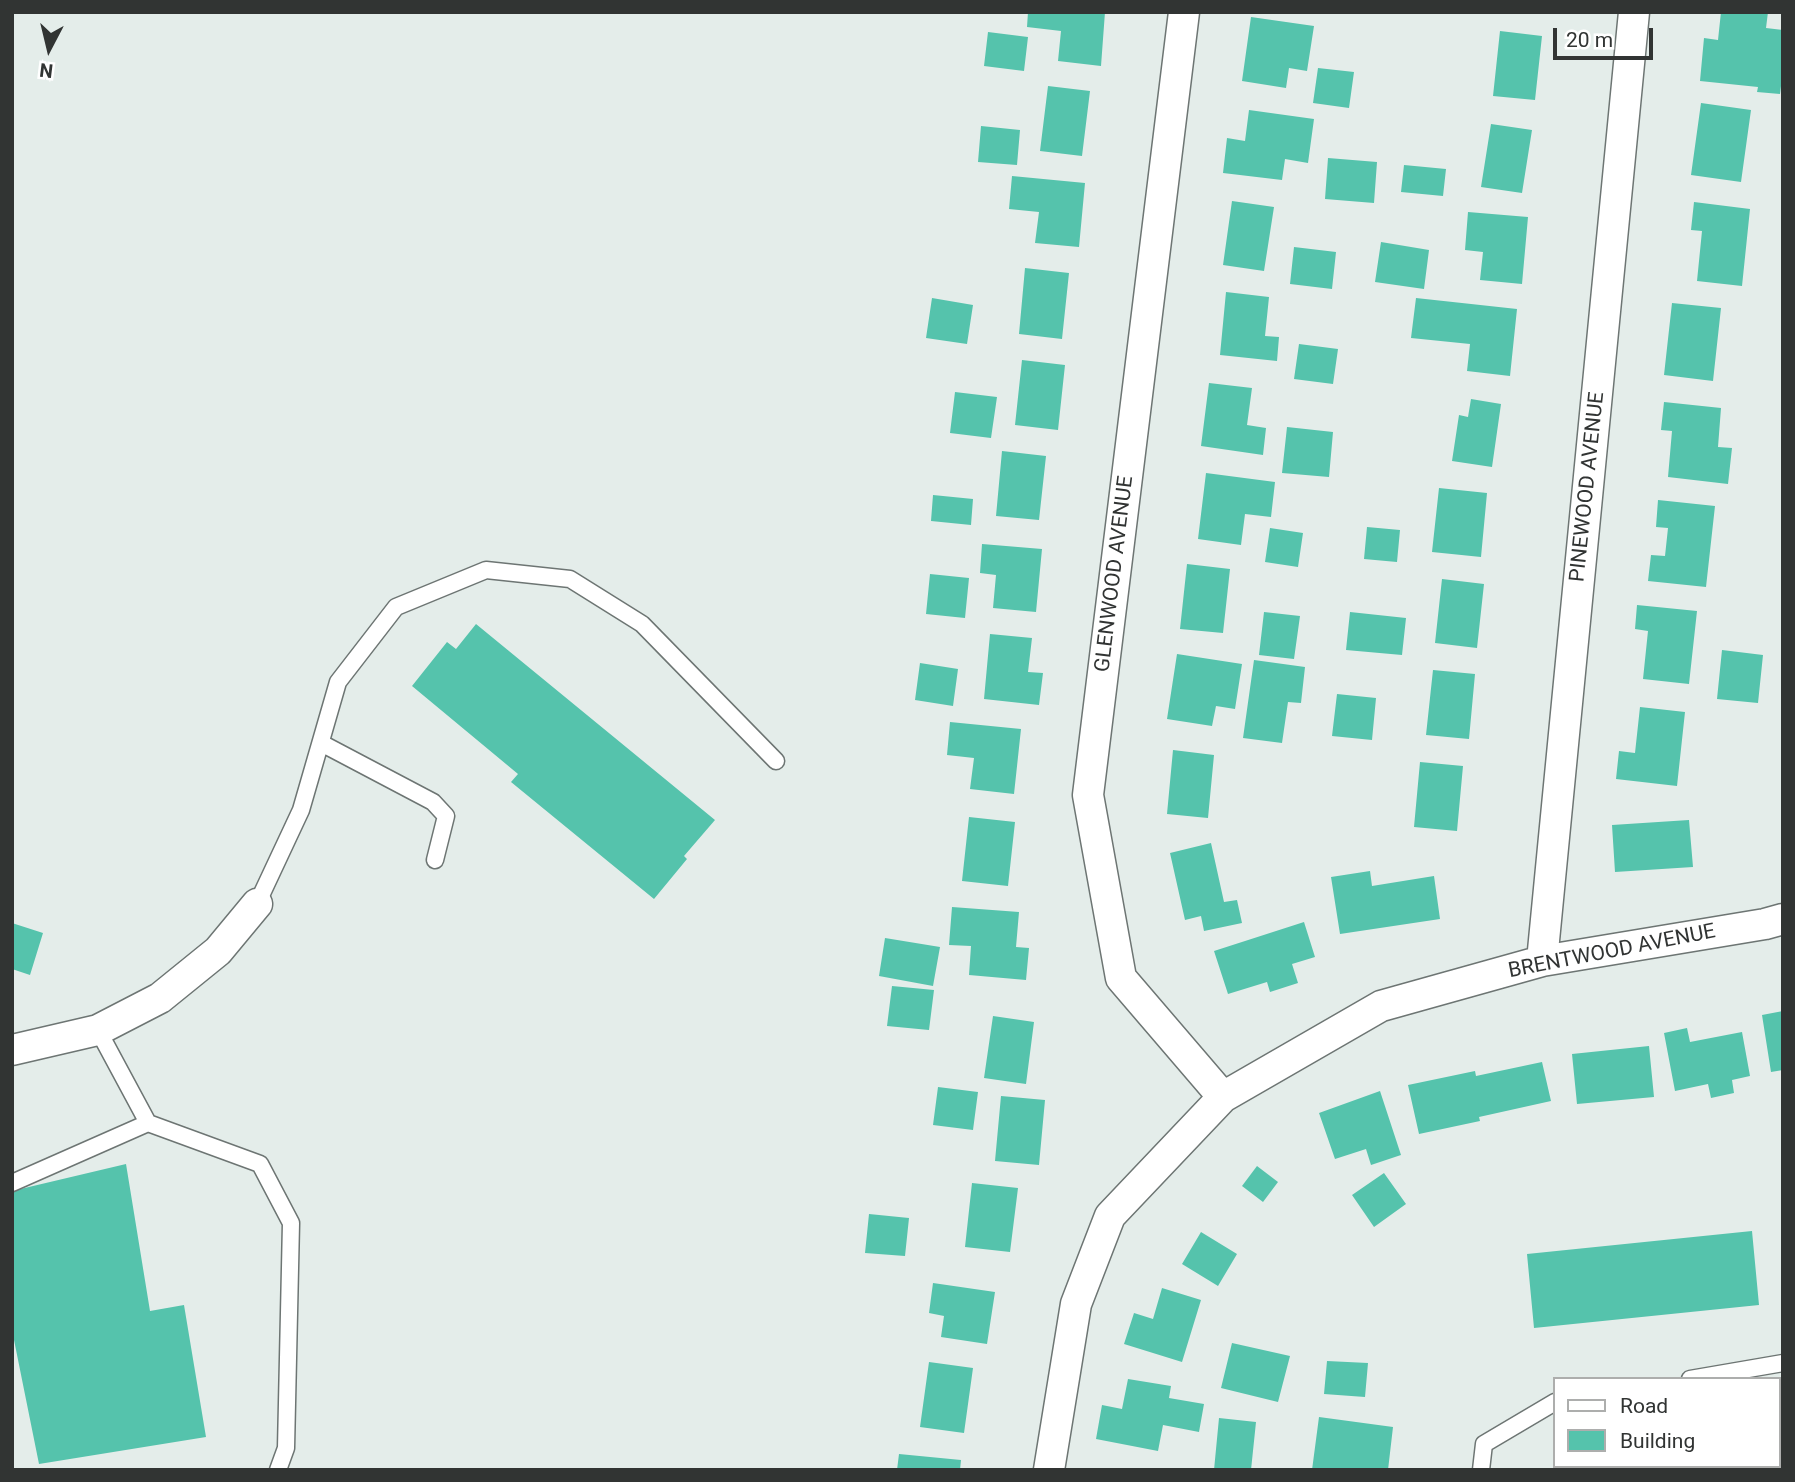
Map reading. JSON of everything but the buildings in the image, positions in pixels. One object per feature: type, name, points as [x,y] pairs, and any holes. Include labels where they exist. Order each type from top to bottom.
[{"type":"street","name":"GLENWOOD AVENUE","points":[[1184,12],[1088,795],[1121,978],[1223,1097]]},
{"type":"street","name":"PINEWOOD AVENUE","points":[[1542,961],[1634,12]]},
{"type":"street","points":[[12,1050],[98,1030],[160,998],[218,951],[257,904]]},
{"type":"street","name":"BRENTWOOD AVENUE","points":[[1049,1470],[1076,1304],[1110,1216],[1223,1097],[1381,1006],[1542,961],[1783,919]]},
{"type":"lane","points":[[257,904],[302,810],[338,682],[396,607],[486,570],[570,579],[642,624],[776,761]]},
{"type":"lane","points":[[321,743],[433,802],[446,816],[435,860]]},
{"type":"lane","points":[[98,1030],[148,1123],[260,1164],[291,1223],[286,1448],[278,1470]]},
{"type":"lane","points":[[12,1183],[148,1123]]},
{"type":"lane","points":[[1702,1377],[1783,1363]]},
{"type":"lane","points":[[1481,1470],[1484,1444],[1554,1403]]}]
